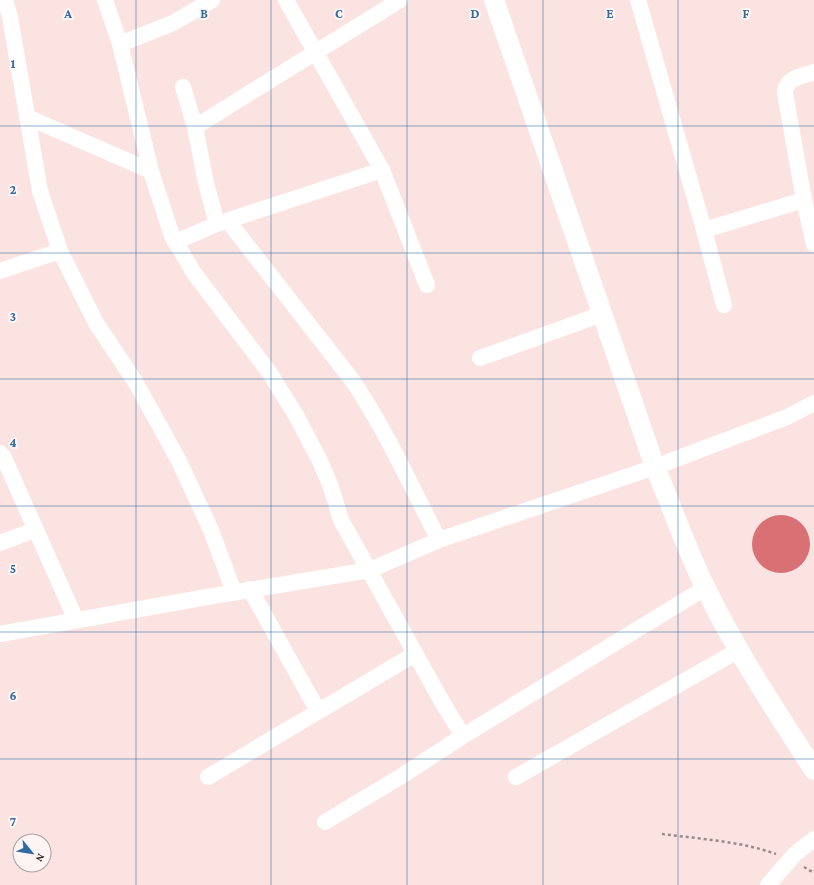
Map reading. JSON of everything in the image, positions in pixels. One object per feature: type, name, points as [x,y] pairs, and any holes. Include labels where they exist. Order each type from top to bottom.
[{"type":"street","points":[[5,0],[10,17],[40,191],[60,251],[96,323],[136,383],[179,461],[211,530],[234,592]]},
{"type":"street","points":[[105,0],[120,44],[151,171],[175,242],[194,273],[269,372],[297,417],[323,468],[342,520],[415,654],[463,736]]},
{"type":"street","points":[[120,44],[173,23],[212,0]]},
{"type":"street","points":[[286,0],[382,170],[427,286]]},
{"type":"street","points":[[195,127],[400,0]]},
{"type":"street","points":[[494,0],[655,467],[685,543],[705,588],[739,650],[814,770]]},
{"type":"street","points":[[638,0],[724,305]]},
{"type":"street","points":[[814,72],[790,81],[786,86],[785,93],[804,200],[814,244]]},
{"type":"street","points":[[183,87],[195,127],[206,183],[223,222],[352,380],[384,433],[439,540]]},
{"type":"street","points":[[27,116],[151,171]]},
{"type":"street","points":[[175,242],[223,222],[382,170]]},
{"type":"street","points":[[704,230],[804,200]]},
{"type":"street","points":[[0,271],[60,251]]},
{"type":"street","points":[[480,358],[602,314]]},
{"type":"street","points":[[0,634],[250,589],[370,570],[439,540],[655,467],[786,417],[814,404]]},
{"type":"street","points":[[0,453],[4,458],[76,620]]},
{"type":"street","points":[[0,543],[36,530]]},
{"type":"street","points":[[325,822],[705,588]]},
{"type":"street","points":[[250,589],[318,711]]},
{"type":"street","points":[[516,777],[739,650]]},
{"type":"street","points":[[208,777],[415,654]]},
{"type":"street","points":[[768,885],[795,854],[814,839]]},
{"type":"path","points":[[662,834],[726,842],[756,848],[790,859],[814,873]]},
{"type":"shaded area","points":[[781,515],[792,517],[805,528],[808,533],[810,544],[808,555],[797,568],[792,571],[781,573],[770,571],[757,560],[754,555],[752,544],[754,533],[765,520],[770,517]]}]
